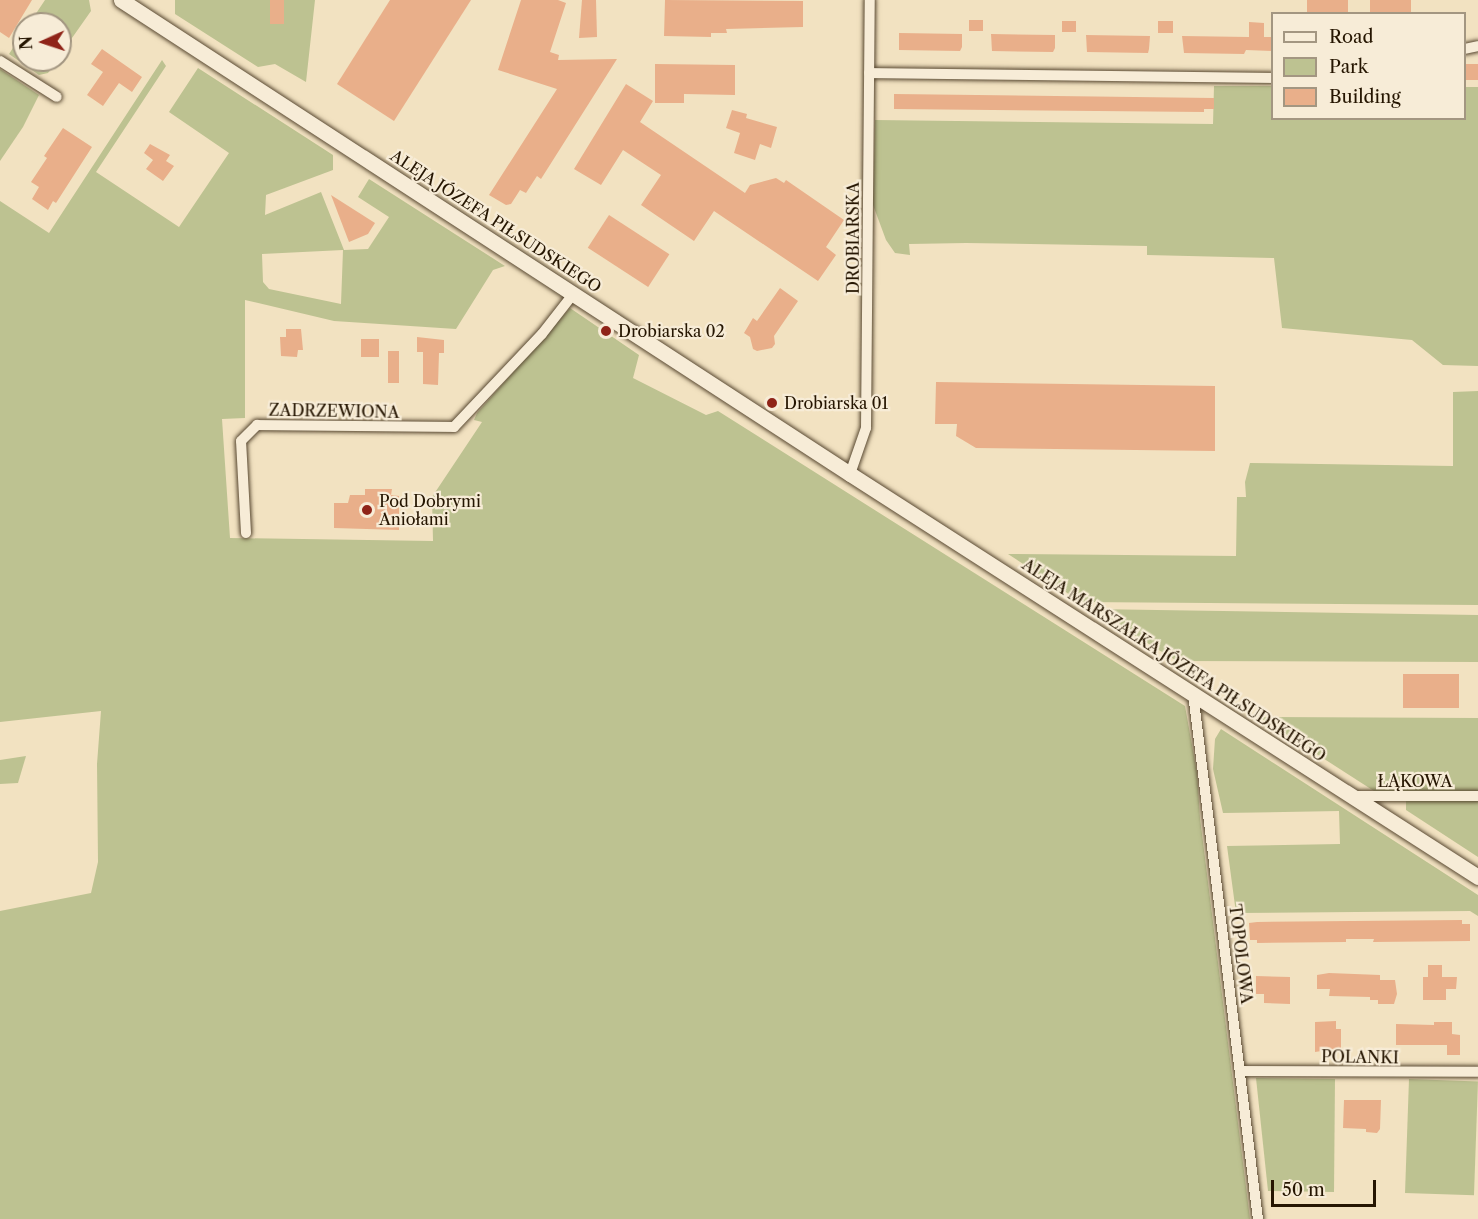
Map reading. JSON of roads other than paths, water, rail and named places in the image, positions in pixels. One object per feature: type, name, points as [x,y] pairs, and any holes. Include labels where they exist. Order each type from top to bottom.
[{"type":"main road","name":"ALEJA JÓZEFA PIŁSUDSKIEGO","points":[[122,0],[574,292],[850,474]]},
{"type":"main road","name":"ALEJA MARSZAŁKA JÓZEFA PIŁSUDSKIEGO","points":[[850,474],[1478,877]]},
{"type":"street","name":"DROBIARSKA","points":[[850,474],[866,428],[870,0]]},
{"type":"street","points":[[0,61],[57,97]]},
{"type":"street","points":[[869,73],[1271,78]]},
{"type":"street","name":"ZADRZEWIONA","points":[[246,533],[241,441],[257,425],[454,427],[542,334],[574,292]]},
{"type":"street","name":"TOPOLOWA","points":[[1193,693],[1258,1219]]},
{"type":"street","name":"ŁĄKOWA","points":[[1353,796],[1478,796]]},
{"type":"street","name":"POLANKI","points":[[1241,1071],[1478,1072]]},
{"type":"place","name":"Drobiarska 02","points":[[606,331]]},
{"type":"place","name":"Drobiarska 01","points":[[772,403]]},
{"type":"place","name":"Pod Dobrymi Aniołami","points":[[367,510]]}]
